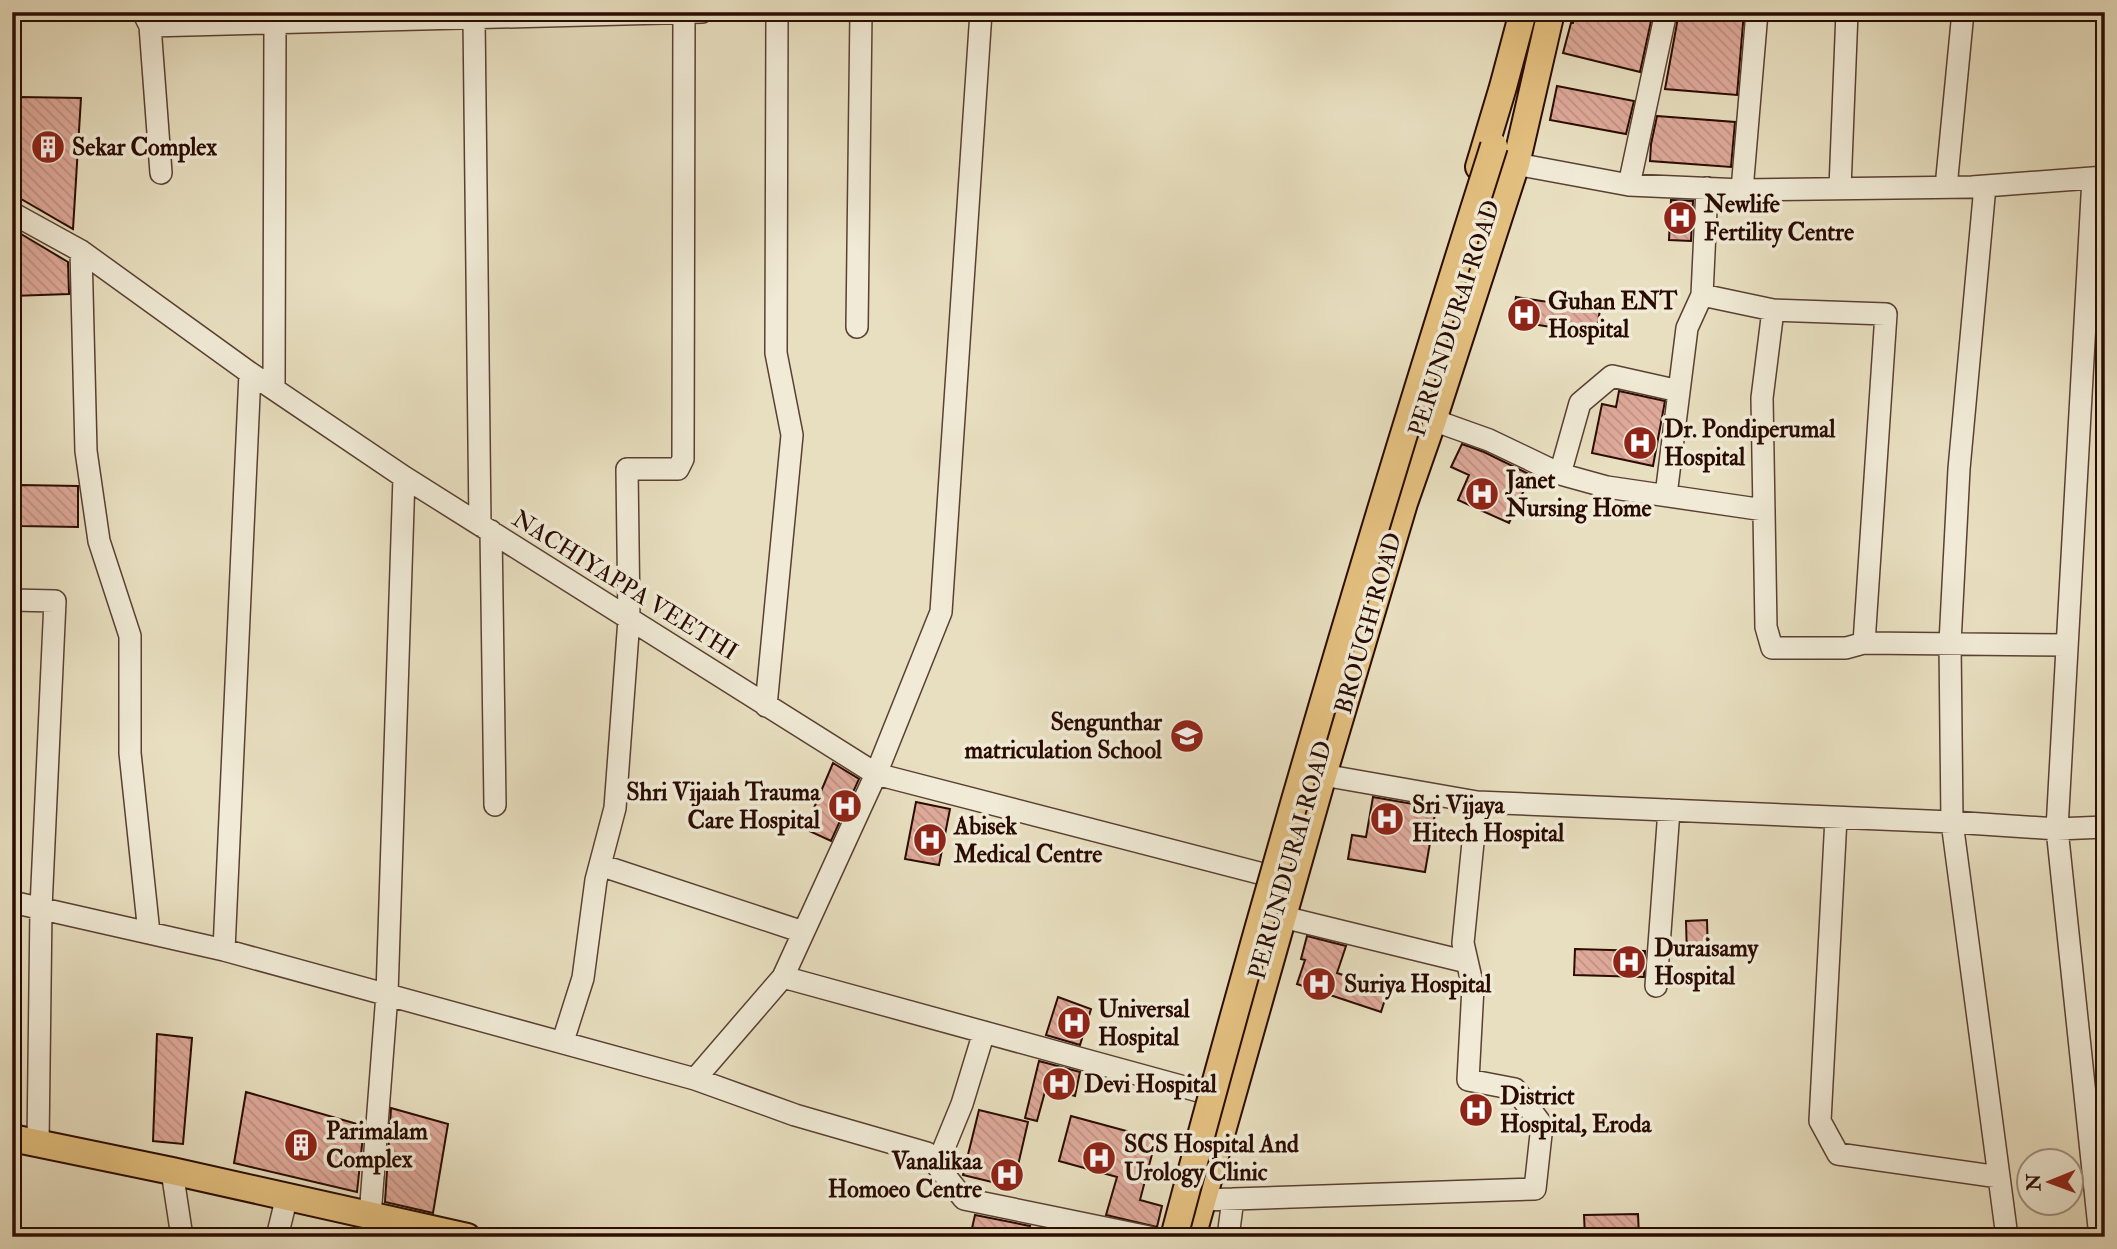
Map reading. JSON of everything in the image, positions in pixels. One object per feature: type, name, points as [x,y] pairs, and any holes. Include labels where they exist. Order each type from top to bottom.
[{"type":"main road","name":"BROUGH ROAD","points":[[1165,1237],[1304,741],[1503,88],[1522,12]]},
{"type":"main road","name":"PERUNDURAI ROAD","points":[[1174,1237],[1285,833],[1432,342],[1534,88],[1551,12]]},
{"type":"main road","name":"PERUNDURAI ROAD","points":[[1186,1237],[1355,630],[1506,153],[1503,88]]},
{"type":"main road","name":"BROUGH ROAD","points":[[1192,1237],[1323,775],[1404,503],[1433,420],[1506,153]]},
{"type":"main road","points":[[25,1141],[467,1237]]},
{"type":"street","points":[[563,1041],[583,978],[596,880],[615,808],[629,619],[627,469],[678,469],[683,459],[684,12]]},
{"type":"street","points":[[161,173],[147,19],[247,18],[275,23],[394,16],[474,18],[702,12]]},
{"type":"street","points":[[766,705],[792,435],[776,353],[777,12]]},
{"type":"street","points":[[857,327],[861,12]]},
{"type":"street","points":[[695,1079],[783,977],[876,775],[941,612],[981,12]]},
{"type":"street","points":[[1629,185],[1666,12]]},
{"type":"street","points":[[1742,190],[1757,12]]},
{"type":"street","points":[[1840,188],[1847,12]]},
{"type":"street","points":[[1946,187],[1963,12]]},
{"type":"street","points":[[474,18],[485,528],[495,805]]},
{"type":"street","points":[[274,388],[275,23]]},
{"type":"street","points":[[1506,153],[1629,185],[1742,190],[1985,186],[2099,177],[2057,829],[2100,1237]]},
{"type":"street","points":[[1985,186],[1959,469],[1950,643],[1952,822],[2007,1237]]},
{"type":"street","points":[[1666,495],[1687,328],[1702,295],[1707,188]]},
{"type":"street","name":"NACHIYAPPA VEETHI","points":[[12,213],[81,251],[250,373],[404,477],[876,775],[1293,881]]},
{"type":"street","points":[[81,251],[86,451],[99,541],[130,636],[130,753],[149,933]]},
{"type":"street","points":[[1702,295],[1773,310],[1886,314],[1864,643]]},
{"type":"street","points":[[1773,310],[1762,398],[1766,627],[1772,648],[1846,648],[1864,643],[2067,645]]},
{"type":"street","points":[[224,950],[250,373]]},
{"type":"street","points":[[1560,474],[1580,403],[1612,376],[1679,391]]},
{"type":"street","points":[[1433,420],[1489,440],[1560,474],[1607,487],[1764,510]]},
{"type":"street","points":[[370,1216],[387,994],[404,477]]},
{"type":"street","points":[[12,600],[55,601],[41,908],[25,1141]]},
{"type":"street","points":[[1323,775],[1477,802],[1952,822],[2057,829],[2105,827]]},
{"type":"street","points":[[1202,1200],[1535,1189],[1542,1125],[1515,1089],[1468,1080],[1473,987],[1463,943],[1477,802]]},
{"type":"street","points":[[1656,986],[1668,810]]},
{"type":"street","points":[[1836,818],[1820,1121],[1839,1154],[1999,1177]]},
{"type":"street","points":[[600,865],[803,932]]},
{"type":"street","points":[[12,902],[224,950],[695,1079],[795,1115],[927,1153],[964,1199],[1149,1237]]},
{"type":"street","points":[[1283,917],[1467,962]]},
{"type":"street","points":[[783,977],[1206,1093]]},
{"type":"street","points":[[937,1165],[962,1104],[985,1032]]},
{"type":"street","points":[[172,1171],[182,1237]]},
{"type":"street","points":[[276,1237],[287,1196]]},
{"type":"street","points":[[1228,1237],[1233,1199]]},
{"type":"building","points":[[1575,12],[1653,12],[1640,72],[1563,53]]},
{"type":"building","points":[[1679,12],[1744,12],[1737,95],[1665,89]]},
{"type":"building","points":[[1557,86],[1634,101],[1626,134],[1550,120]]},
{"type":"building","name":"Sekar Complex","points":[[21,97],[81,98],[73,229],[16,196]]},
{"type":"building","points":[[1657,116],[1735,122],[1731,167],[1650,161]]},
{"type":"building","points":[[1671,200],[1693,201],[1691,241],[1669,240]]},
{"type":"building","points":[[16,231],[68,262],[69,294],[12,296]]},
{"type":"building","points":[[1516,297],[1600,310],[1596,334],[1512,321]]},
{"type":"building","points":[[1619,391],[1665,401],[1653,466],[1592,453],[1602,404],[1616,407]]},
{"type":"building","points":[[1462,444],[1531,475],[1509,523],[1458,500],[1469,475],[1451,467]]},
{"type":"building","points":[[21,485],[78,486],[78,527],[20,526]]},
{"type":"building","points":[[833,763],[859,779],[831,841],[805,829]]},
{"type":"building","points":[[1373,797],[1436,808],[1425,872],[1348,859],[1352,835],[1366,837]]},
{"type":"building","points":[[916,802],[950,809],[939,865],[905,859]]},
{"type":"building","points":[[1707,920],[1708,957],[1687,957],[1686,921]]},
{"type":"building","points":[[1307,936],[1346,946],[1337,973],[1388,990],[1381,1012],[1297,984],[1305,960],[1301,959]]},
{"type":"building","points":[[1575,949],[1645,951],[1644,977],[1574,975]]},
{"type":"building","points":[[1058,997],[1091,1009],[1080,1045],[1046,1035]]},
{"type":"building","points":[[157,1034],[192,1038],[183,1144],[153,1141]]},
{"type":"building","points":[[1039,1061],[1080,1072],[1075,1096],[1046,1088],[1037,1121],[1025,1118]]},
{"type":"building","name":"Parimalam Complex","points":[[246,1092],[364,1126],[357,1192],[234,1163]]},
{"type":"building","points":[[391,1108],[448,1124],[433,1213],[385,1202]]},
{"type":"building","points":[[979,1110],[1028,1122],[1013,1187],[963,1175]]},
{"type":"building","points":[[1071,1116],[1156,1139],[1140,1200],[1162,1206],[1157,1227],[1106,1215],[1117,1177],[1059,1161]]},
{"type":"building","points":[[1638,1214],[1639,1237],[1585,1237],[1584,1215]]},
{"type":"building","points":[[975,1215],[1030,1226],[1027,1237],[970,1237]]},
{"type":"place","name":"Sekar Complex","points":[[48,147]]},
{"type":"place","name":"Newlife Fertility Centre","points":[[1680,218]]},
{"type":"place","name":"Guhan ENT Hospital","points":[[1524,315]]},
{"type":"place","name":"Dr. Pondiperumal Hospital","points":[[1640,443]]},
{"type":"place","name":"Janet Nursing Home","points":[[1482,494]]},
{"type":"place","name":"Sengunthar matriculation School","points":[[1187,736]]},
{"type":"place","name":"Shri Vijaiah Trauma Care Hospital","points":[[845,806]]},
{"type":"place","name":"Sri Vijaya Hitech Hospital","points":[[1387,819]]},
{"type":"place","name":"Abisek Medical Centre","points":[[930,840]]},
{"type":"place","name":"Duraisamy Hospital","points":[[1629,962]]},
{"type":"place","name":"Suriya Hospital","points":[[1319,984]]},
{"type":"place","name":"Universal Hospital","points":[[1074,1023]]},
{"type":"place","name":"Devi Hospital","points":[[1059,1084]]},
{"type":"place","name":"District Hospital, Eroda","points":[[1476,1110]]},
{"type":"place","name":"Parimalam Complex","points":[[301,1145]]},
{"type":"place","name":"SCS Hospital And Urology Clinic","points":[[1099,1158]]},
{"type":"place","name":"Vanalikaa Homoeo Centre","points":[[1007,1175]]}]
